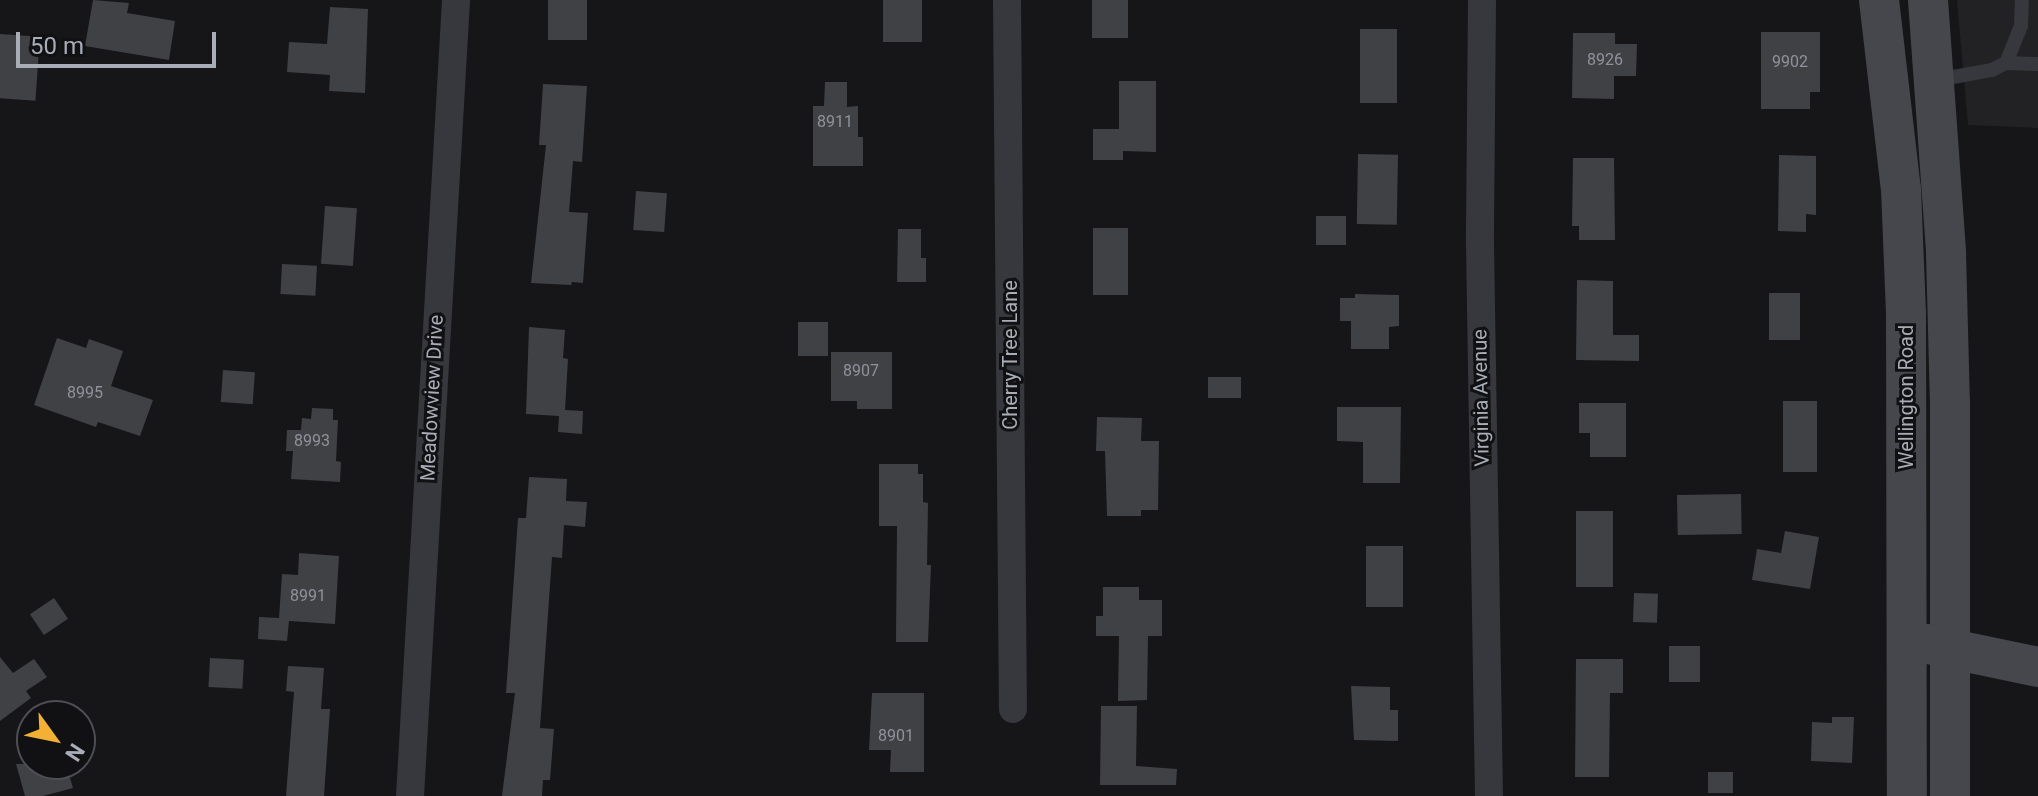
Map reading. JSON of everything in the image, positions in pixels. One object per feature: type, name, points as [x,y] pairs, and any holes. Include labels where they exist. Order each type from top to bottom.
[{"type":"main road","name":"Wellington Road","points":[[1879,0],[1901,189],[1908,639],[1907,796]]},
{"type":"main road","points":[[1928,0],[1950,371],[1950,796]]},
{"type":"main road","points":[[1908,639],[2038,667]]},
{"type":"street","name":"Meadowview Drive","points":[[410,796],[456,0]]},
{"type":"street","name":"Cherry Tree Lane","points":[[1007,0],[1013,709]]},
{"type":"street","name":"Virginia Avenue","points":[[1482,0],[1480,259],[1489,796]]},
{"type":"lane","points":[[2006,63],[2021,26],[2022,0]]},
{"type":"lane","points":[[1935,80],[1992,70],[2006,63],[2038,64]]},
{"type":"shaded area","points":[[1957,0],[2038,0],[2038,128],[1968,125]]},
{"type":"building","points":[[93,0],[129,3],[127,13],[175,21],[169,60],[85,46]]},
{"type":"building","points":[[548,0],[587,0],[587,40],[548,40]]},
{"type":"building","points":[[883,0],[922,0],[922,42],[883,42]]},
{"type":"building","points":[[1092,0],[1128,0],[1128,38],[1092,38]]},
{"type":"building","points":[[330,7],[368,9],[365,93],[329,91],[330,75],[287,72],[289,42],[327,44]]},
{"type":"building","points":[[1360,29],[1397,29],[1397,103],[1360,103]]},
{"type":"building","points":[[1761,32],[1820,32],[1820,92],[1810,92],[1810,109],[1761,109]]},
{"type":"building","points":[[1573,33],[1615,33],[1615,44],[1637,44],[1636,76],[1614,76],[1614,99],[1572,98]]},
{"type":"building","points":[[0,34],[40,37],[35,101],[0,98]]},
{"type":"building","points":[[1119,81],[1156,81],[1156,152],[1123,151],[1123,160],[1093,160],[1093,129],[1119,129]]},
{"type":"building","points":[[825,82],[847,82],[847,107],[858,106],[858,137],[863,137],[863,166],[813,166],[813,106],[824,106]]},
{"type":"building","points":[[543,84],[587,86],[582,162],[573,161],[569,212],[588,213],[583,283],[531,283],[546,145],[539,145]]},
{"type":"building","points":[[1358,154],[1398,155],[1397,225],[1357,224]]},
{"type":"building","points":[[1779,155],[1816,156],[1816,215],[1806,214],[1806,232],[1778,231]]},
{"type":"building","points":[[1573,158],[1614,158],[1615,240],[1579,240],[1579,226],[1572,226]]},
{"type":"building","points":[[636,191],[667,193],[664,232],[633,230]]},
{"type":"building","points":[[325,206],[357,208],[353,266],[321,264]]},
{"type":"building","points":[[1316,216],[1346,216],[1346,245],[1316,245]]},
{"type":"building","points":[[1093,228],[1128,228],[1128,295],[1093,295]]},
{"type":"building","points":[[898,229],[921,229],[921,258],[926,258],[926,282],[897,282]]},
{"type":"building","points":[[282,264],[317,266],[315,296],[280,294]]},
{"type":"building","points":[[1577,280],[1613,281],[1613,335],[1639,335],[1639,361],[1576,360]]},
{"type":"building","points":[[1769,293],[1800,293],[1800,340],[1769,340]]},
{"type":"building","points":[[1355,294],[1399,295],[1399,326],[1389,327],[1389,349],[1351,349],[1351,321],[1340,321],[1340,298],[1355,298]]},
{"type":"building","points":[[798,322],[828,322],[828,356],[798,356]]},
{"type":"building","points":[[529,327],[565,330],[563,358],[568,359],[565,410],[583,411],[582,434],[558,432],[559,416],[526,414]]},
{"type":"building","points":[[57,338],[86,348],[89,339],[123,351],[111,386],[153,400],[140,436],[98,422],[96,427],[34,405]]},
{"type":"building","points":[[831,352],[892,352],[892,409],[857,409],[857,401],[831,401]]},
{"type":"building","points":[[223,370],[255,372],[253,404],[221,402]]},
{"type":"building","points":[[1208,377],[1241,377],[1241,398],[1208,398]]},
{"type":"building","points":[[1783,401],[1817,401],[1817,472],[1783,472]]},
{"type":"building","points":[[1579,403],[1626,403],[1626,457],[1590,457],[1590,433],[1579,433]]},
{"type":"building","points":[[1337,407],[1401,407],[1400,483],[1363,483],[1363,442],[1337,441]]},
{"type":"building","points":[[312,408],[333,409],[333,420],[338,420],[336,461],[341,462],[340,482],[291,479],[293,451],[286,451],[287,430],[301,430],[302,418],[311,419]]},
{"type":"building","points":[[1097,417],[1142,418],[1141,441],[1159,441],[1158,510],[1141,510],[1141,516],[1107,516],[1105,451],[1096,451]]},
{"type":"building","points":[[879,464],[918,464],[918,474],[923,474],[923,502],[928,503],[927,565],[931,565],[928,642],[896,642],[897,526],[879,526]]},
{"type":"building","points":[[529,477],[567,479],[566,501],[587,502],[585,527],[564,525],[562,558],[552,557],[540,728],[554,729],[550,780],[543,780],[542,796],[502,796],[515,693],[506,693],[518,518],[526,518]]},
{"type":"building","points":[[1741,494],[1742,534],[1678,535],[1677,495]]},
{"type":"building","points":[[1576,511],[1613,511],[1613,587],[1576,587]]},
{"type":"building","points":[[1785,531],[1819,537],[1810,589],[1752,580],[1757,549],[1781,553]]},
{"type":"building","points":[[1366,546],[1403,546],[1403,607],[1366,607]]},
{"type":"building","points":[[299,553],[339,556],[335,624],[289,621],[287,641],[258,639],[259,617],[279,618],[282,574],[298,575]]},
{"type":"building","points":[[1103,587],[1139,587],[1139,600],[1162,600],[1162,636],[1148,636],[1147,700],[1118,701],[1119,636],[1096,636],[1096,616],[1103,616]]},
{"type":"building","points":[[1634,593],[1658,594],[1657,623],[1633,622]]},
{"type":"building","points":[[54,598],[68,619],[44,635],[30,614]]},
{"type":"building","points":[[1669,646],[1700,646],[1700,682],[1669,682]]},
{"type":"building","points":[[0,657],[13,673],[34,659],[47,677],[26,691],[31,698],[28,700],[16,700],[16,709],[0,721]]},
{"type":"building","points":[[210,658],[244,660],[242,689],[208,687]]},
{"type":"building","points":[[1576,659],[1623,659],[1623,693],[1610,693],[1609,777],[1575,777]]},
{"type":"building","points":[[288,666],[324,668],[321,709],[330,709],[324,796],[286,796],[294,692],[286,691]]},
{"type":"building","points":[[1351,686],[1390,687],[1390,710],[1398,710],[1398,741],[1354,740]]},
{"type":"building","points":[[872,693],[924,693],[924,772],[890,772],[891,750],[869,750]]},
{"type":"building","points":[[1101,706],[1137,706],[1136,766],[1177,769],[1176,785],[1100,785]]},
{"type":"building","points":[[1832,717],[1854,717],[1852,763],[1811,761],[1812,722],[1832,723]]},
{"type":"building","points":[[1708,772],[1733,772],[1733,793],[1708,793]]},
{"type":"building","points":[[20,780],[71,780],[73,788],[43,796],[25,796]]}]
